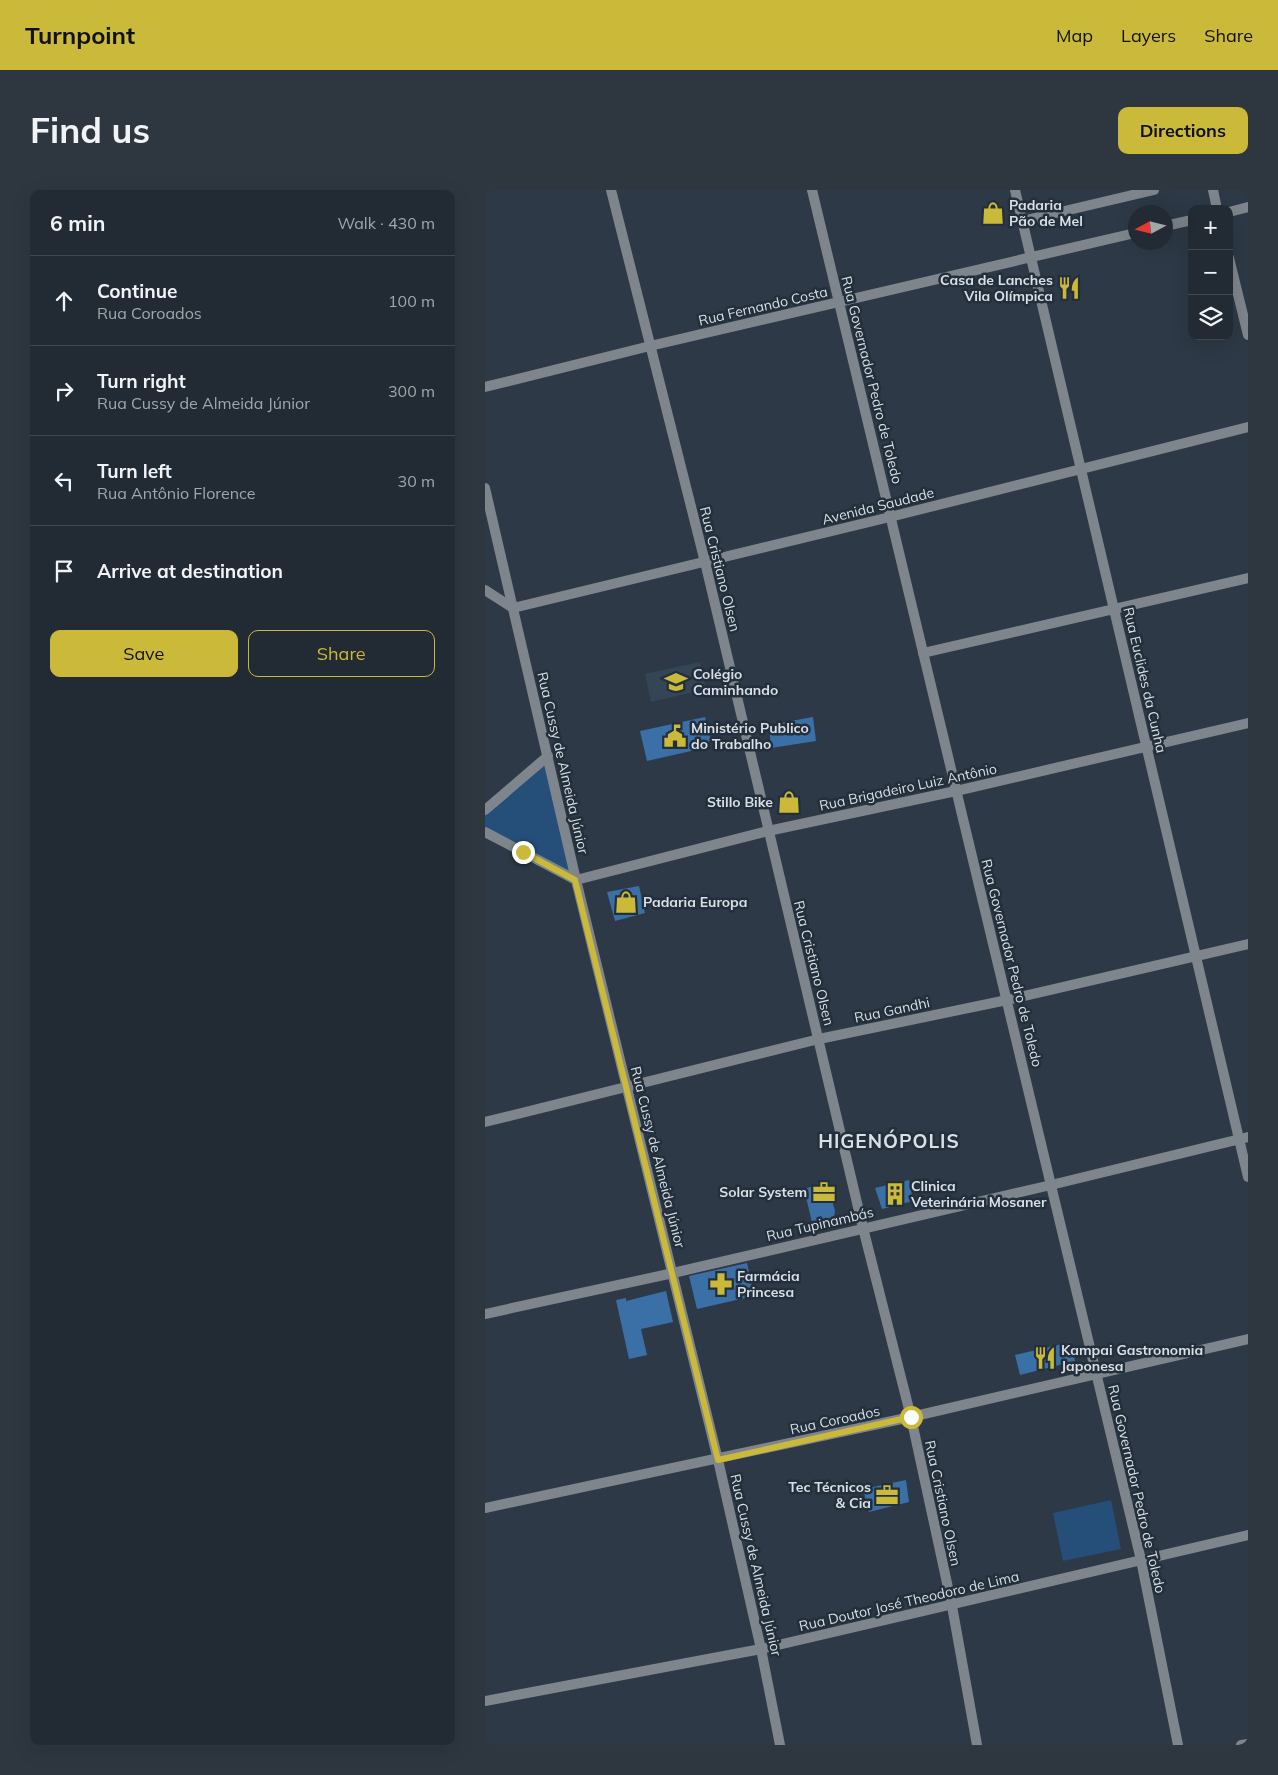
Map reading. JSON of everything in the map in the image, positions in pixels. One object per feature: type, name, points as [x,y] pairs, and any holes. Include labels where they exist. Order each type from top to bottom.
[{"type":"street","name":"Rua Cristiano Olsen","points":[[611,190],[705,562],[863,1228],[911,1417],[952,1606],[977,1745]]},
{"type":"street","name":"Rua Governador Pedro de Toledo","points":[[812,190],[1141,1560],[1177,1745]]},
{"type":"street","name":"Rua Euclides da Cunha","points":[[1015,190],[1196,956],[1244,1138],[1248,1177]]},
{"type":"street","points":[[1022,221],[1154,190]]},
{"type":"street","points":[[1213,190],[1216,205]]},
{"type":"street","points":[[1233,211],[1248,207]]},
{"type":"street","points":[[1173,224],[1188,221]]},
{"type":"street","name":"Rua Fernando Costa","points":[[485,387],[650,346],[1128,235]]},
{"type":"street","points":[[1233,274],[1248,336]]},
{"type":"street","name":"Avenida Saudade","points":[[513,608],[891,518],[1081,468],[1248,427]]},
{"type":"street","name":"Rua Cussy de Almeida Júnior","points":[[485,488],[575,880],[718,1460],[761,1649],[780,1745]]},
{"type":"street","points":[[923,653],[1248,578]]},
{"type":"street","points":[[485,590],[513,608]]},
{"type":"street","name":"Rua Brigadeiro Luiz Antônio","points":[[575,880],[768,831],[956,791],[1248,723]]},
{"type":"street","points":[[485,810],[548,756]]},
{"type":"street","points":[[485,832],[575,880]]},
{"type":"street","name":"Rua Gandhi","points":[[485,1122],[819,1039],[1007,1000],[1248,944]]},
{"type":"street","name":"Rua Tupinambás","points":[[485,1314],[673,1273],[1244,1138]]},
{"type":"street","name":"Rua Coroados","points":[[485,1508],[718,1460],[1248,1339]]},
{"type":"street","name":"Rua Doutor José Theodoro de Lima","points":[[485,1701],[761,1649],[952,1606],[1248,1535]]},
{"type":"street","points":[[1241,1745],[1248,1744]]},
{"type":"shaded area","name":"Colégio Caminhando","points":[[700,662],[706,689],[651,702],[645,674]]},
{"type":"shaded area","points":[[547,760],[574,878],[485,829],[485,812]]},
{"type":"shaded area","points":[[1111,1500],[1121,1549],[1063,1561],[1053,1513]]},
{"type":"building","name":"Ministério Publico do Trabalho","points":[[705,717],[711,741],[708,742],[709,747],[647,761],[640,731]]},
{"type":"building","points":[[813,717],[816,741],[771,748],[769,725]]},
{"type":"building","name":"Padaria Europa","points":[[639,886],[645,913],[615,921],[607,892]]},
{"type":"building","name":"Clinica Veterinária Mosaner","points":[[909,1180],[913,1201],[882,1209],[875,1188]]},
{"type":"building","points":[[827,1182],[835,1211],[834,1217],[812,1222],[804,1189]]},
{"type":"building","name":"Farmácia Princesa","points":[[747,1263],[754,1296],[697,1309],[689,1276]]},
{"type":"building","points":[[666,1291],[673,1322],[641,1329],[647,1355],[629,1359],[616,1300],[626,1298],[626,1301]]},
{"type":"building","name":"Kampai Gastronomia Japonesa","points":[[1071,1342],[1075,1361],[1020,1375],[1015,1355]]},
{"type":"building","name":"Tec Técnicos & Cia","points":[[906,1480],[909,1502],[869,1512],[863,1489]]},
{"type":"place","name":"Padaria Pão de Mel","points":[[993,213]]},
{"type":"place","name":"Casa de Lanches Vila Olímpica","points":[[1069,288]]},
{"type":"place","name":"Colégio Caminhando","points":[[676,682]]},
{"type":"place","name":"Ministério Publico do Trabalho","points":[[675,736]]},
{"type":"place","name":"Stillo Bike","points":[[789,802]]},
{"type":"place","name":"Padaria Europa","points":[[626,902]]},
{"type":"place","name":"Solar System","points":[[824,1192]]},
{"type":"place","name":"Clinica Veterinária Mosaner","points":[[895,1194]]},
{"type":"place","name":"Farmácia Princesa","points":[[721,1284]]},
{"type":"place","name":"Kampai Gastronomia Japonesa","points":[[1045,1358]]},
{"type":"place","name":"Tec Técnicos & Cia","points":[[887,1495]]},
{"type":"district","name":"HIGENÓPOLIS","points":[[889,1141]]},
{"type":"route","points":[[523,852],[575,880],[718,1460],[911,1417]]}]
